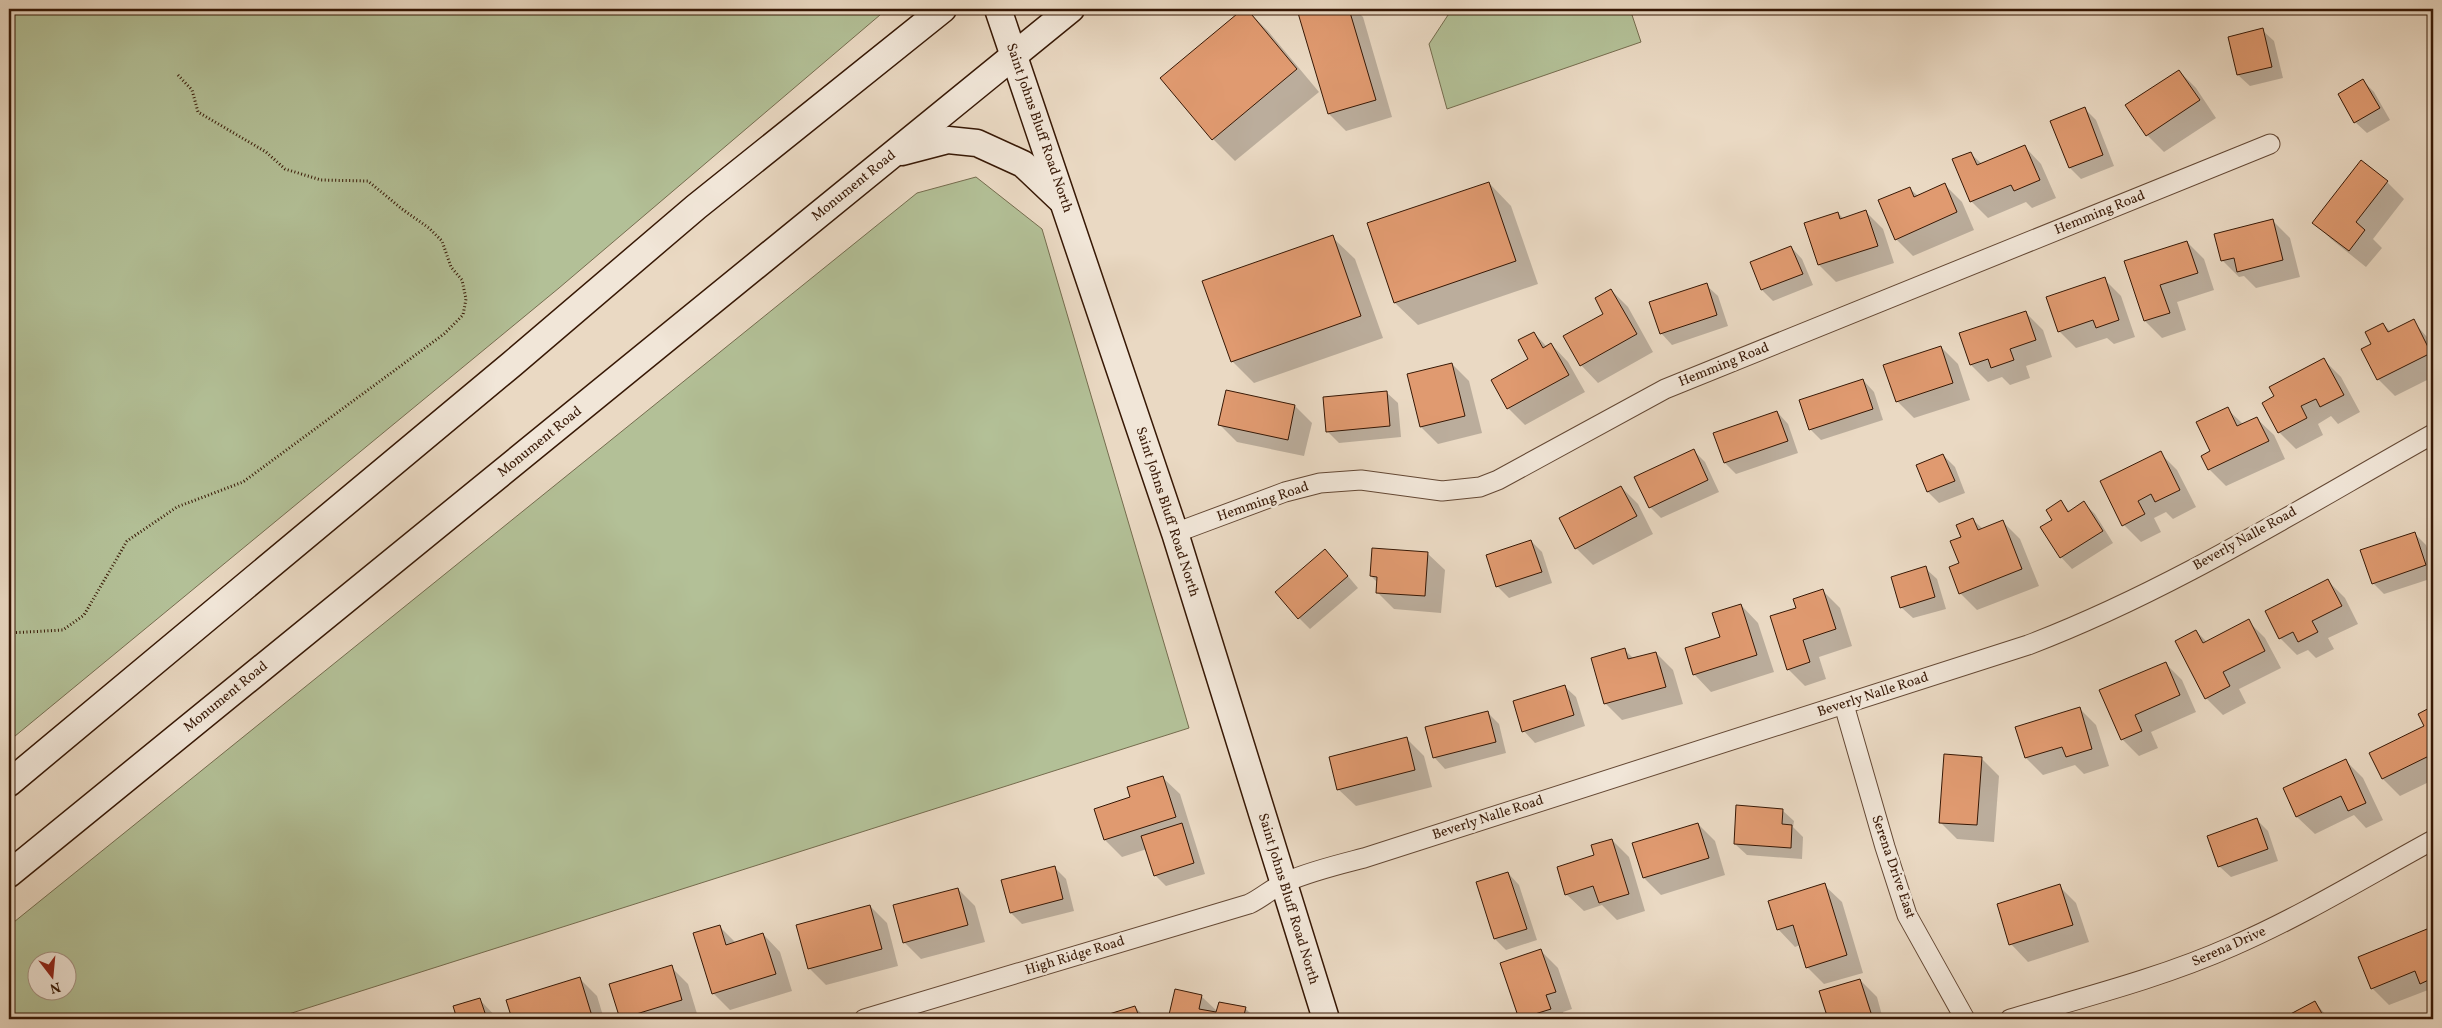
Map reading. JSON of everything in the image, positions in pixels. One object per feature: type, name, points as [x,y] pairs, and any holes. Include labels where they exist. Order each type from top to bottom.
[{"type":"main road","points":[[9,783],[512,364],[696,207],[943,9]]},
{"type":"main road","name":"Saint Johns Bluff Road North","points":[[998,9],[1175,533],[1326,1019]]},
{"type":"main road","name":"Monument Road","points":[[9,874],[1071,9]]},
{"type":"main road","points":[[892,155],[948,140],[977,143],[1023,164],[1063,202]]},
{"type":"street","name":"Hemming Road","points":[[1175,533],[1285,492],[1320,483],[1361,480],[1442,491],[1480,487],[1498,480],[1666,389],[2270,144]]},
{"type":"street","name":"Beverly Nalle Road","points":[[1283,883],[1309,873],[1364,858],[1844,705],[2028,645],[2087,622],[2201,564],[2433,434]]},
{"type":"street","name":"Serena Drive East","points":[[1844,705],[1885,847],[1907,915],[1965,1019]]},
{"type":"street","name":"Serena Drive","points":[[2010,1019],[2168,973],[2232,947],[2298,915],[2433,840]]},
{"type":"street","name":"High Ridge Road","points":[[864,1019],[1249,904],[1262,898],[1283,883]]},
{"type":"path","points":[[9,633],[63,630],[84,615],[127,541],[176,507],[243,482],[444,334],[462,315],[466,299],[462,280],[451,267],[442,241],[429,228],[402,210],[368,181],[321,180],[285,169],[266,152],[198,112],[192,90],[177,74]]},
{"type":"green space","points":[[9,9],[887,9],[559,288],[9,741]]},
{"type":"green space","points":[[1452,9],[1630,9],[1641,42],[1447,109],[1429,44]]},
{"type":"green space","points":[[976,177],[1042,229],[1189,728],[273,1019],[9,1019],[9,926],[917,193]]},
{"type":"building","points":[[1243,9],[1247,9],[1297,69],[1212,140],[1160,78]]},
{"type":"building","points":[[1311,9],[1349,9],[1376,100],[1328,114],[1298,13]]},
{"type":"building","points":[[2263,28],[2272,67],[2237,75],[2228,37]]},
{"type":"building","points":[[2179,70],[2200,100],[2146,136],[2125,105]]},
{"type":"building","points":[[2363,79],[2380,108],[2354,123],[2338,94]]},
{"type":"building","points":[[2085,107],[2103,155],[2069,168],[2050,121]]},
{"type":"building","points":[[2025,145],[2040,180],[2014,191],[2011,185],[1970,202],[1952,159],[1971,152],[1977,165]]},
{"type":"building","points":[[2361,160],[2388,181],[2356,222],[2365,230],[2349,251],[2312,223]]},
{"type":"building","points":[[1489,182],[1516,261],[1394,303],[1367,223]]},
{"type":"building","points":[[1945,183],[1957,212],[1895,240],[1878,200],[1910,187],[1914,197]]},
{"type":"building","points":[[1866,210],[1878,246],[1818,265],[1804,223],[1838,212],[1840,219]]},
{"type":"building","points":[[2273,219],[2283,260],[2237,272],[2234,258],[2221,261],[2214,234]]},
{"type":"building","points":[[1333,235],[1361,316],[1231,362],[1202,281]]},
{"type":"building","points":[[2187,241],[2198,273],[2160,285],[2170,313],[2144,321],[2124,261]]},
{"type":"building","points":[[1791,246],[1803,274],[1761,290],[1750,262]]},
{"type":"building","points":[[2105,277],[2119,320],[2096,328],[2093,320],[2058,332],[2046,297]]},
{"type":"building","points":[[1707,283],[1717,315],[1660,334],[1649,302]]},
{"type":"building","points":[[1611,289],[1637,334],[1580,366],[1563,336],[1603,314],[1595,298]]},
{"type":"building","points":[[2026,311],[2036,340],[2010,349],[2014,360],[1991,368],[1988,359],[1970,365],[1959,333]]},
{"type":"building","points":[[2414,319],[2431,353],[2377,380],[2361,349],[2371,344],[2365,332],[2383,323],[2388,332]]},
{"type":"building","points":[[1534,332],[1543,348],[1551,343],[1569,375],[1507,409],[1491,380],[1528,359],[1518,340]]},
{"type":"building","points":[[1941,346],[1953,383],[1896,402],[1883,365]]},
{"type":"building","points":[[2324,358],[2344,395],[2320,407],[2316,399],[2301,406],[2307,418],[2278,433],[2262,403],[2274,396],[2269,387]]},
{"type":"building","points":[[1452,363],[1465,416],[1420,427],[1407,374]]},
{"type":"building","points":[[1863,379],[1873,409],[1809,430],[1799,400]]},
{"type":"building","points":[[1226,390],[1295,405],[1288,440],[1218,425]]},
{"type":"building","points":[[1387,391],[1390,426],[1326,432],[1323,397]]},
{"type":"building","points":[[2228,407],[2237,426],[2257,417],[2269,441],[2208,470],[2201,456],[2210,451],[2196,422]]},
{"type":"building","points":[[1777,411],[1788,441],[1724,463],[1713,433]]},
{"type":"building","points":[[1694,449],[1708,480],[1649,508],[1634,477]]},
{"type":"building","points":[[2161,451],[2180,490],[2155,502],[2151,494],[2138,501],[2145,514],[2122,526],[2100,481]]},
{"type":"building","points":[[1943,454],[1955,481],[1927,492],[1916,465]]},
{"type":"building","points":[[1621,486],[1637,516],[1575,549],[1559,518]]},
{"type":"building","points":[[2061,500],[2068,512],[2084,501],[2103,531],[2060,558],[2040,527],[2052,520],[2046,510]]},
{"type":"building","points":[[1973,518],[1978,530],[2003,520],[2022,569],[1959,594],[1949,567],[1959,563],[1950,541],[1961,537],[1956,525]]},
{"type":"building","points":[[2415,532],[2426,565],[2372,584],[2360,550]]},
{"type":"building","points":[[1531,540],[1542,572],[1496,587],[1486,555]]},
{"type":"building","points":[[1372,548],[1428,552],[1425,596],[1376,593],[1377,577],[1370,576]]},
{"type":"building","points":[[1325,549],[1348,576],[1298,619],[1275,592]]},
{"type":"building","points":[[1926,566],[1935,597],[1900,608],[1891,577]]},
{"type":"building","points":[[2328,579],[2342,606],[2312,621],[2318,632],[2298,642],[2293,632],[2279,639],[2265,611]]},
{"type":"building","points":[[1823,589],[1836,629],[1803,640],[1810,662],[1787,670],[1770,616],[1796,608],[1793,599]]},
{"type":"building","points":[[1741,604],[1757,655],[1693,675],[1685,648],[1720,637],[1712,613]]},
{"type":"building","points":[[2249,619],[2265,651],[2223,672],[2230,686],[2205,699],[2175,641],[2196,630],[2203,643]]},
{"type":"building","points":[[1625,648],[1628,659],[1656,652],[1666,687],[1604,704],[1591,658]]},
{"type":"building","points":[[2166,662],[2180,695],[2135,715],[2142,731],[2121,740],[2099,690]]},
{"type":"building","points":[[1565,685],[1574,715],[1522,732],[1513,701]]},
{"type":"building","points":[[2433,706],[2433,754],[2382,779],[2369,753],[2424,726],[2418,714]]},
{"type":"building","points":[[2080,707],[2092,749],[2066,757],[2062,747],[2025,758],[2015,727]]},
{"type":"building","points":[[1488,711],[1496,742],[1433,758],[1425,727]]},
{"type":"building","points":[[1407,737],[1415,770],[1337,790],[1329,757]]},
{"type":"building","points":[[1944,754],[1982,757],[1977,825],[1939,823]]},
{"type":"building","points":[[2346,759],[2366,803],[2348,811],[2341,796],[2296,817],[2283,788]]},
{"type":"building","points":[[1163,776],[1176,817],[1104,840],[1094,809],[1130,797],[1127,787]]},
{"type":"building","points":[[1736,805],[1783,809],[1782,824],[1792,825],[1791,848],[1734,844]]},
{"type":"building","points":[[2257,818],[2268,849],[2218,867],[2207,836]]},
{"type":"building","points":[[1182,823],[1194,863],[1154,876],[1141,836]]},
{"type":"building","points":[[1698,823],[1709,858],[1643,878],[1632,843]]},
{"type":"building","points":[[1612,839],[1629,894],[1599,903],[1593,886],[1565,895],[1557,867],[1594,855],[1591,845]]},
{"type":"building","points":[[1055,866],[1063,899],[1010,913],[1001,880]]},
{"type":"building","points":[[1508,872],[1527,929],[1494,939],[1476,882]]},
{"type":"building","points":[[1825,883],[1847,955],[1806,968],[1793,925],[1777,930],[1768,901]]},
{"type":"building","points":[[2060,884],[2073,925],[2009,945],[1997,904]]},
{"type":"building","points":[[958,888],[968,925],[903,943],[893,905]]},
{"type":"building","points":[[870,905],[882,949],[808,969],[796,925]]},
{"type":"building","points":[[720,925],[726,945],[763,933],[776,974],[712,994],[693,933]]},
{"type":"building","points":[[2432,927],[2433,978],[2420,984],[2415,971],[2371,989],[2358,957]]},
{"type":"building","points":[[1541,949],[1556,992],[1546,995],[1551,1009],[1519,1019],[1500,963]]},
{"type":"building","points":[[672,965],[682,1000],[620,1019],[609,984]]},
{"type":"building","points":[[580,977],[592,1016],[580,1019],[512,1019],[506,1000]]},
{"type":"building","points":[[1860,979],[1873,1019],[1828,1019],[1819,991]]},
{"type":"building","points":[[1175,989],[1202,995],[1199,1009],[1216,1012],[1219,1002],[1246,1007],[1243,1019],[1168,1019]]},
{"type":"building","points":[[480,998],[487,1019],[457,1019],[453,1006]]},
{"type":"building","points":[[2315,1001],[2325,1019],[2281,1019]]},
{"type":"building","points":[[1135,1006],[1140,1019],[1093,1019]]}]
